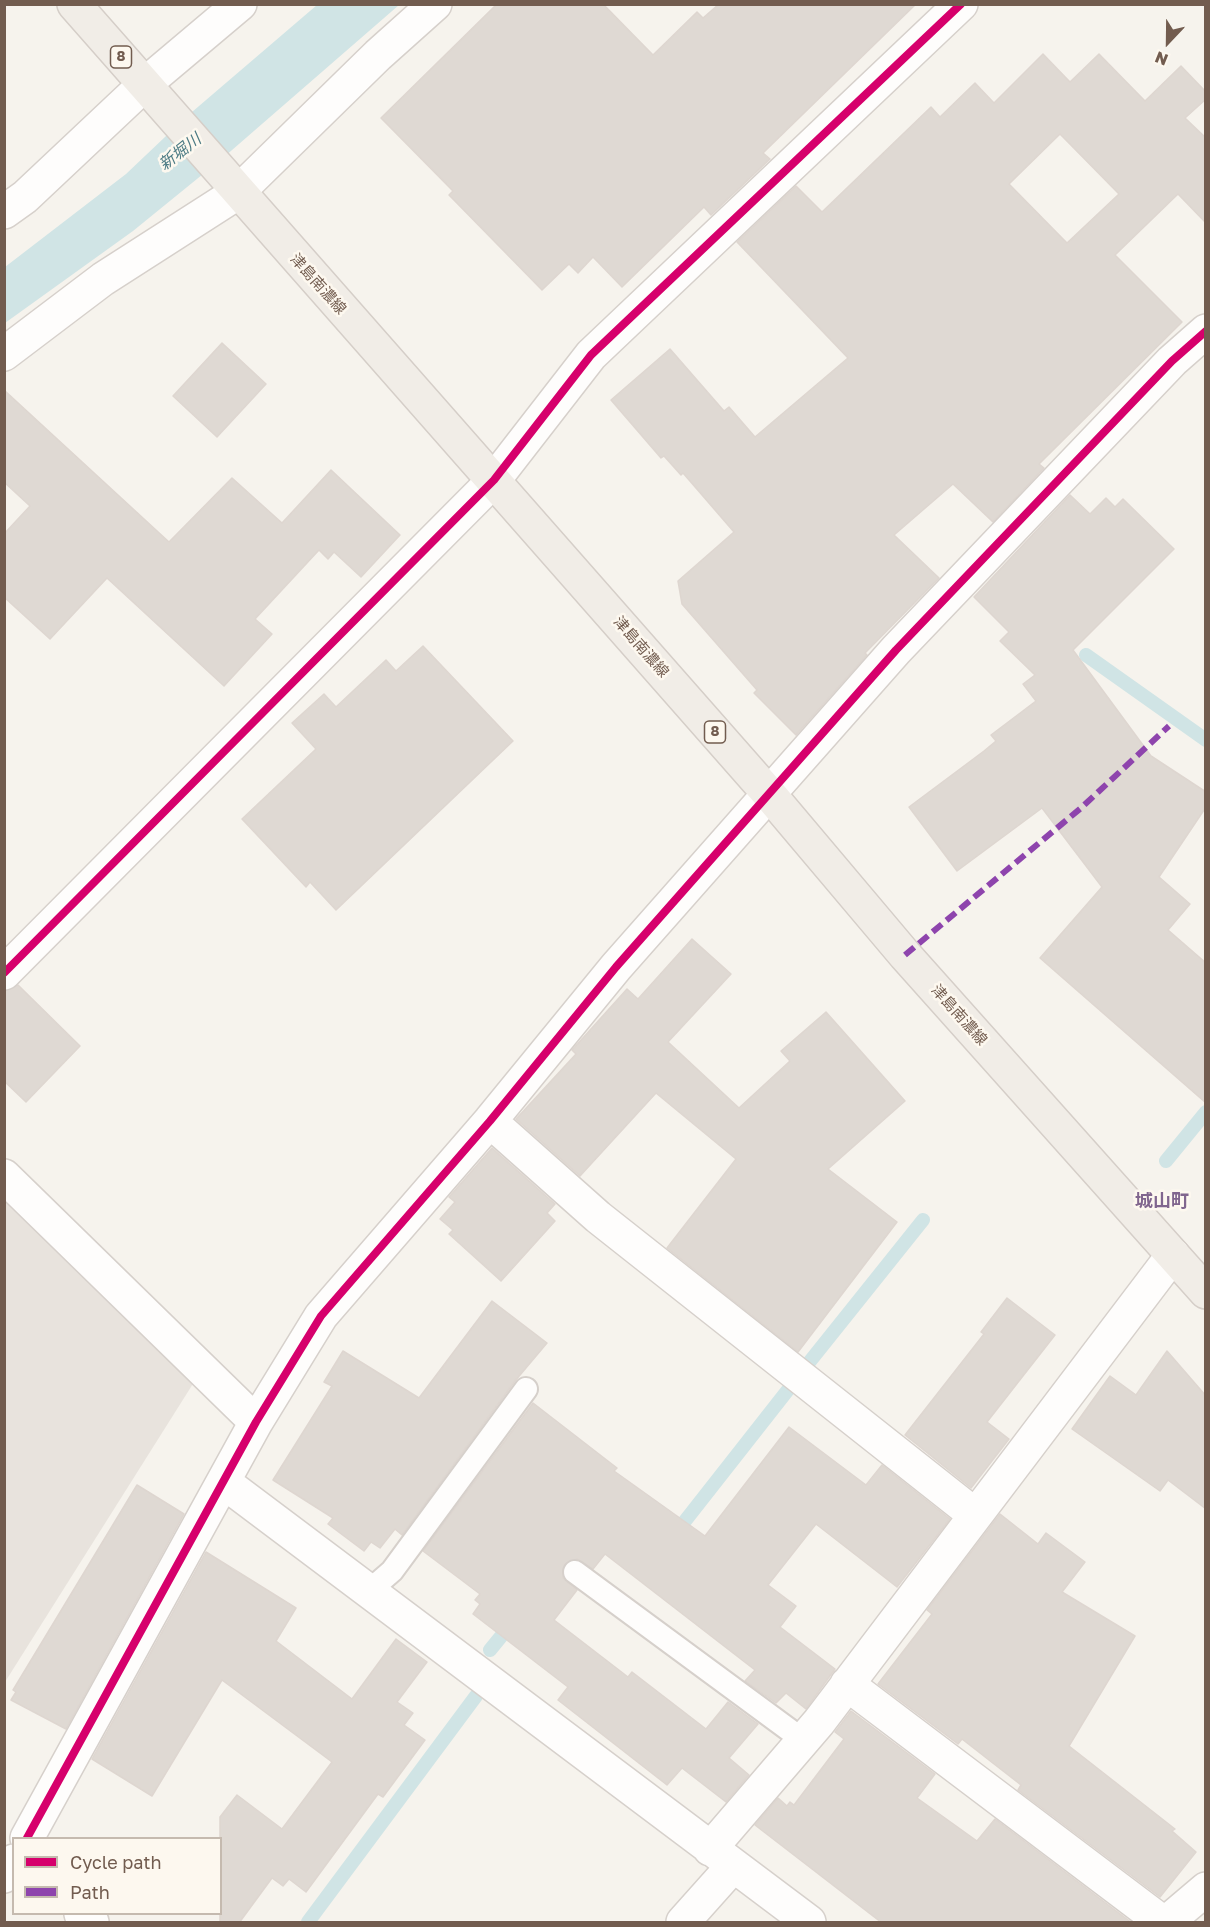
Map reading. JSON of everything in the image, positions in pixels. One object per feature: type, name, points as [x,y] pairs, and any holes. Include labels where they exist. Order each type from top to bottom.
[{"type":"main road","name":"津島南濃線","points":[[74,4],[770,795],[905,955],[1206,1292]]},
{"type":"street","points":[[4,212],[25,197],[145,84],[240,4]]},
{"type":"street","points":[[4,354],[230,183],[435,4]]},
{"type":"street","points":[[4,973],[494,480],[591,355],[961,4]]},
{"type":"street","points":[[28,1837],[225,1483],[256,1422],[321,1316],[490,1121],[616,967],[897,650],[1172,362],[1205,332]]},
{"type":"street","points":[[490,1121],[598,1217],[975,1515]]},
{"type":"street","points":[[4,1176],[256,1422]]},
{"type":"street","points":[[682,1923],[722,1857],[803,1740],[1173,1255]]},
{"type":"street","points":[[225,1483],[809,1923]]},
{"type":"street","points":[[847,1684],[1162,1923]]},
{"type":"street","points":[[1167,1923],[1206,1889]]},
{"type":"lane","points":[[369,1591],[392,1571],[526,1389]]},
{"type":"lane","points":[[575,1572],[803,1740]]},
{"type":"shaded area","points":[[5,1193],[196,1379],[5,1682]]},
{"type":"water","name":"新堀川","points":[[317,5],[399,5],[224,157],[133,231],[5,323],[5,267],[126,174],[185,118]]},
{"type":"building","points":[[497,4],[603,4],[653,55],[697,12],[703,18],[719,4],[916,4],[763,153],[770,159],[711,215],[704,207],[622,287],[593,257],[578,273],[569,264],[542,290],[449,195],[453,191],[381,118]]},
{"type":"building","points":[[1043,54],[1070,82],[1099,54],[1145,101],[1181,66],[1206,92],[1206,99],[1185,118],[1206,138],[1206,223],[1178,194],[1115,255],[1182,322],[1039,464],[1044,468],[993,522],[953,484],[894,535],[939,578],[865,653],[867,655],[796,735],[754,693],[757,690],[682,604],[678,581],[734,532],[683,473],[681,475],[664,456],[661,458],[611,400],[670,349],[724,411],[729,407],[755,437],[848,358],[737,242],[796,186],[822,212],[931,107],[940,117],[975,83],[994,103]],"holes":[[[1060,134],[1119,194],[1067,243],[1009,184]]]},
{"type":"building","points":[[222,343],[266,384],[217,437],[173,396]]},
{"type":"building","points":[[4,390],[169,542],[232,478],[282,523],[331,470],[400,535],[361,577],[334,552],[328,559],[319,550],[255,619],[272,634],[224,686],[107,578],[50,639],[4,597],[4,534],[30,506],[4,482]]},
{"type":"building","points":[[1070,495],[1090,514],[1106,498],[1115,507],[1123,499],[1174,549],[1073,650],[1151,756],[1206,792],[1206,807],[1159,877],[1190,904],[1168,930],[1206,963],[1206,1103],[1040,958],[1102,887],[1042,808],[957,871],[909,807],[996,741],[991,735],[1036,701],[1023,684],[1035,675],[1000,641],[1009,632],[974,597]]},
{"type":"building","points":[[423,646],[513,741],[336,910],[310,882],[306,887],[242,819],[316,749],[292,723],[324,694],[336,707],[386,660],[396,671]]},
{"type":"building","points":[[692,939],[731,974],[668,1042],[739,1108],[790,1061],[781,1051],[826,1012],[905,1101],[828,1169],[897,1222],[798,1352],[667,1248],[736,1159],[656,1093],[580,1176],[516,1119],[576,1054],[572,1050],[627,989],[638,999]]},
{"type":"building","points":[[18,985],[80,1046],[26,1102],[4,1081],[4,991]]},
{"type":"building","points":[[492,1148],[555,1204],[547,1213],[555,1221],[501,1281],[449,1234],[453,1230],[440,1219],[455,1202],[449,1197]]},
{"type":"building","points":[[1007,1298],[1055,1335],[987,1422],[1009,1439],[971,1488],[905,1435],[984,1334],[981,1332]]},
{"type":"building","points":[[492,1301],[547,1343],[515,1381],[402,1535],[395,1529],[380,1548],[371,1542],[364,1551],[328,1524],[333,1518],[273,1480],[332,1386],[324,1382],[343,1351],[419,1398]]},
{"type":"building","points":[[1167,1351],[1206,1396],[1206,1509],[1168,1480],[1160,1491],[1072,1429],[1110,1376],[1136,1395]]},
{"type":"building","points":[[533,1403],[617,1468],[614,1471],[705,1536],[789,1427],[866,1485],[882,1465],[950,1519],[897,1587],[816,1524],[768,1585],[796,1606],[780,1627],[835,1669],[806,1709],[786,1693],[776,1703],[745,1681],[755,1670],[605,1554],[593,1569],[577,1559],[565,1564],[563,1578],[577,1590],[554,1620],[628,1677],[632,1672],[706,1729],[728,1702],[758,1724],[729,1758],[749,1775],[726,1802],[682,1768],[667,1785],[558,1700],[568,1687],[473,1614],[480,1604],[475,1600],[480,1594],[423,1551]]},
{"type":"building","points":[[137,1485],[184,1514],[66,1729],[11,1700],[16,1692],[13,1690]]},
{"type":"building","points":[[1000,1514],[1038,1544],[1046,1533],[1085,1562],[1062,1592],[1135,1636],[1069,1746],[1175,1829],[1172,1831],[1196,1852],[1160,1897],[1018,1790],[1021,1785],[962,1739],[958,1744],[878,1684],[932,1614],[927,1610]]},
{"type":"building","points":[[206,1552],[296,1608],[276,1641],[352,1699],[396,1639],[427,1662],[397,1702],[413,1713],[404,1725],[425,1740],[383,1797],[378,1794],[306,1892],[289,1879],[283,1886],[272,1878],[239,1923],[220,1923],[220,1915],[222,1915],[222,1837],[220,1837],[220,1817],[237,1795],[282,1829],[332,1762],[222,1680],[152,1796],[92,1759]]},
{"type":"building","points":[[851,1711],[935,1774],[917,1798],[977,1841],[995,1819],[1132,1923],[882,1923],[755,1825],[778,1798],[787,1806],[790,1802],[794,1805],[844,1739],[835,1732]]},
{"type":"waterway","points":[[1086,655],[1206,740]]},
{"type":"waterway","points":[[1166,1161],[1206,1112]]},
{"type":"waterway","points":[[807,1365],[923,1220]]},
{"type":"waterway","points":[[674,1535],[791,1386]]},
{"type":"waterway","points":[[490,1650],[512,1623]]},
{"type":"waterway","points":[[308,1922],[476,1696]]},
{"type":"marked path","points":[[905,955],[1081,808],[1169,726]]},
{"type":"cycle path","points":[[4,973],[494,480],[591,355],[961,4]]},
{"type":"cycle path","points":[[28,1837],[256,1422],[321,1316],[490,1121],[616,967],[896,650],[1172,361],[1206,331]]},
{"type":"district","name":"城山町","points":[[1162,1201]]}]
